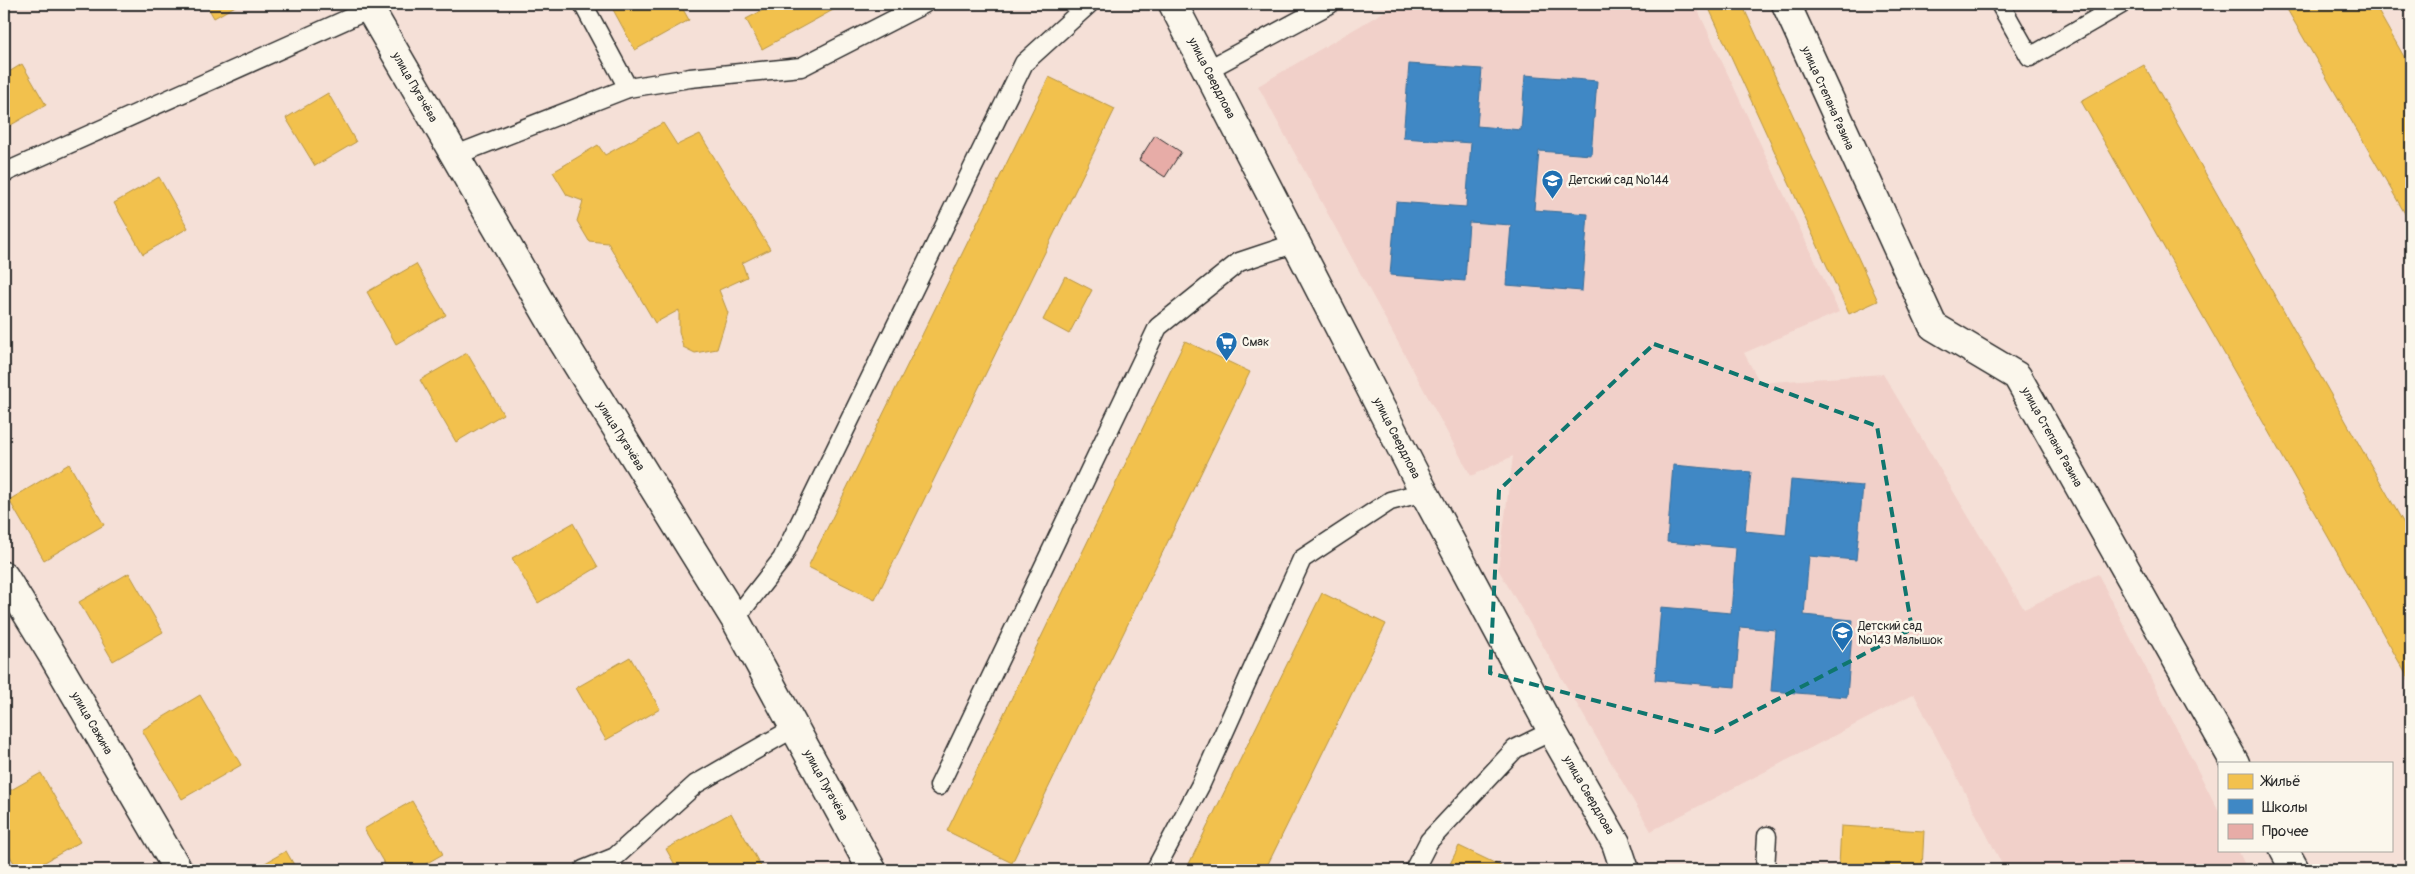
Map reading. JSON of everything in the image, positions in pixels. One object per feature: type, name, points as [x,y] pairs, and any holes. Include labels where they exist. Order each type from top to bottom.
[{"type":"street","name":"улица Свердлова","points":[[1173,4],[1424,492],[1552,731],[1616,843],[1625,870]]},
{"type":"street","name":"улица Степана Разина","points":[[1786,4],[1932,326],[2017,376],[2234,762]]},
{"type":"street","name":"улица Пугачёва","points":[[368,7],[562,340],[734,618],[872,870]]},
{"type":"street","name":"улица Сажина","points":[[4,576],[55,659],[178,870]]},
{"type":"lane","points":[[583,4],[628,88]]},
{"type":"lane","points":[[456,156],[628,88],[690,78],[801,67],[924,4]]},
{"type":"lane","points":[[734,618],[782,559],[1024,63],[1089,4]]},
{"type":"lane","points":[[1207,70],[1330,4]]},
{"type":"lane","points":[[2000,4],[2030,57],[2122,4]]},
{"type":"lane","points":[[4,172],[368,7]]},
{"type":"lane","points":[[939,786],[1158,327],[1239,262],[1296,242]]},
{"type":"lane","points":[[1155,870],[1200,786],[1302,559],[1390,501],[1424,492]]},
{"type":"lane","points":[[583,870],[615,857],[696,784],[794,728]]},
{"type":"lane","points":[[1414,870],[1428,841],[1515,749],[1552,731]]},
{"type":"lane","points":[[1765,870],[1767,836]]},
{"type":"highlighted area","points":[[1654,344],[1877,426],[1912,629],[1715,732],[1490,673],[1499,490]]},
{"type":"shaded area","points":[[1397,4],[1695,4],[1839,312],[1744,353],[1760,383],[1883,374],[2024,609],[2098,574],[2218,810],[2218,852],[2239,852],[2245,865],[2234,870],[2005,870],[1914,694],[1651,831],[1498,569],[1513,456],[1471,476],[1258,86]]},
{"type":"building: Жильё","points":[[206,4],[239,4],[214,18]]},
{"type":"building: Жильё","points":[[610,4],[680,4],[689,20],[635,50]]},
{"type":"building: Жильё","points":[[775,4],[844,4],[762,49],[746,19]]},
{"type":"building: Жильё","points":[[1707,4],[1742,4],[1878,301],[1849,314]]},
{"type":"building: Жильё","points":[[2284,4],[2374,4],[2411,69],[2411,224]]},
{"type":"building: Жильё","points":[[22,64],[46,105],[4,129],[4,75]]},
{"type":"building: Жильё","points":[[2144,65],[2411,536],[2411,683],[2081,101]]},
{"type":"building: Жильё","points":[[1049,77],[1115,109],[875,600],[808,567]]},
{"type":"building: Жильё","points":[[328,93],[356,142],[315,166],[286,118]]},
{"type":"building: Жильё","points":[[663,123],[677,145],[700,134],[770,249],[742,263],[747,277],[719,290],[728,313],[717,349],[695,353],[683,347],[679,331],[679,310],[655,323],[608,243],[589,241],[577,221],[583,201],[567,195],[553,172],[598,145],[605,155]]},
{"type":"building: Жильё","points":[[159,177],[188,228],[143,254],[114,203]]},
{"type":"building: Жильё","points":[[416,264],[446,315],[396,344],[367,292]]},
{"type":"building: Жильё","points":[[1065,276],[1092,290],[1069,334],[1043,320]]},
{"type":"building: Жильё","points":[[1185,341],[1250,372],[1012,863],[947,831]]},
{"type":"building: Жильё","points":[[467,353],[503,414],[456,442],[420,380]]},
{"type":"building: Жильё","points":[[69,464],[104,525],[44,560],[9,500]]},
{"type":"building: Жильё","points":[[573,523],[598,567],[538,603],[512,558]]},
{"type":"building: Жильё","points":[[129,573],[163,632],[113,661],[79,602]]},
{"type":"building: Жильё","points":[[1322,593],[1386,624],[1265,870],[1186,870]]},
{"type":"building: Жильё","points":[[630,657],[660,709],[606,740],[576,688]]},
{"type":"building: Жильё","points":[[200,695],[241,765],[182,799],[142,730]]},
{"type":"building: Жильё","points":[[41,773],[80,842],[31,870],[18,870],[4,846],[4,794]]},
{"type":"building: Жильё","points":[[412,801],[443,854],[415,870],[388,870],[364,829]]},
{"type":"building: Жильё","points":[[731,813],[763,870],[678,870],[666,849]]},
{"type":"building: Жильё","points":[[1841,826],[1924,831],[1922,870],[1843,870],[1843,867],[1839,866]]},
{"type":"building: Жильё","points":[[1459,846],[1509,870],[1447,870]]},
{"type":"building: Жильё","points":[[286,851],[297,870],[253,870]]},
{"type":"building: Школы","points":[[1409,64],[1482,69],[1477,126],[1521,130],[1525,75],[1597,81],[1591,155],[1539,151],[1534,210],[1588,214],[1582,291],[1506,285],[1511,225],[1469,222],[1465,281],[1390,275],[1396,202],[1466,207],[1471,143],[1403,138]]},
{"type":"building: Школы","points":[[1673,465],[1751,472],[1745,531],[1786,535],[1791,480],[1863,486],[1856,560],[1809,556],[1804,615],[1853,620],[1847,697],[1771,691],[1776,630],[1740,627],[1735,687],[1655,680],[1661,607],[1731,613],[1736,548],[1667,542]]},
{"type":"building: Прочее","points":[[1155,135],[1181,152],[1165,177],[1139,160]]},
{"type":"place","name":"Детский сад №144","points":[[1553,199]]},
{"type":"place","name":"Смак","points":[[1226,361]]},
{"type":"place","name":"Детский сад №143 Малышок","points":[[1842,652]]}]
